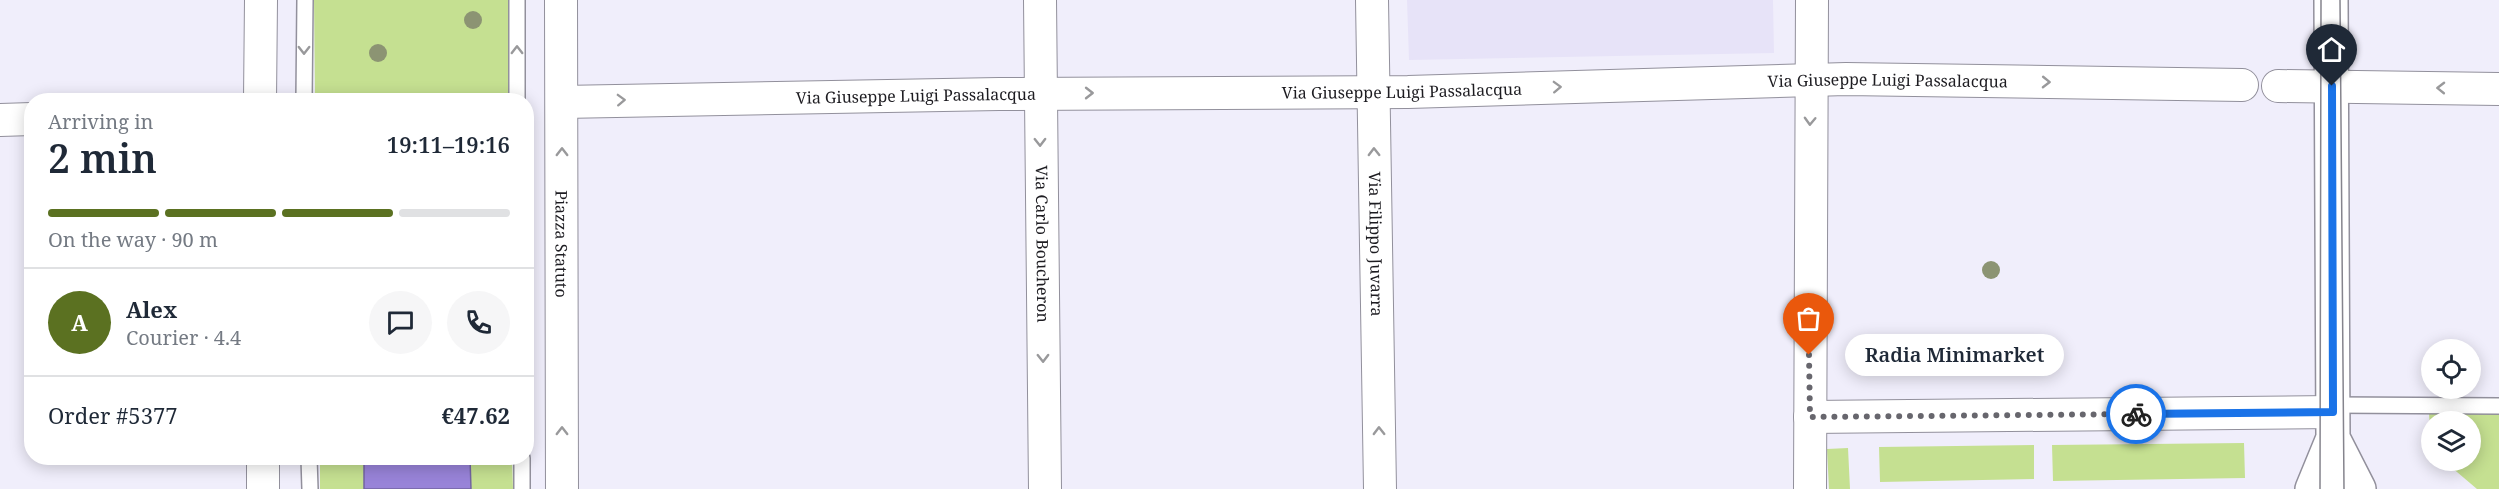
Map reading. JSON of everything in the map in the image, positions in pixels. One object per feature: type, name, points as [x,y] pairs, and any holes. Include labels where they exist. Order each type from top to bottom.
[{"type":"main road","points":[[2312,489],[2333,418],[2331,0]]},
{"type":"main road","points":[[2333,418],[2359,489]]},
{"type":"street","points":[[260,93],[261,0]]},
{"type":"street","name":"Piazza Statuto","points":[[561,0],[561,489]]},
{"type":"street","name":"Via Carlo Boucheron","points":[[1040,0],[1045,489]]},
{"type":"street","name":"Via Filippo Juvarra","points":[[1372,0],[1380,489]]},
{"type":"street","points":[[1810,489],[1812,0]]},
{"type":"street","name":"Via Giuseppe Luigi Passalacqua","points":[[562,102],[1040,93],[1374,91],[1813,80],[2242,85]]},
{"type":"street","points":[[2278,86],[2499,89]]},
{"type":"street","points":[[0,120],[24,119]]},
{"type":"street","points":[[1810,417],[2333,418]]},
{"type":"street","points":[[263,465],[263,489]]},
{"type":"lane","points":[[304,93],[305,0]]},
{"type":"lane","points":[[517,0],[517,93]]},
{"type":"lane","points":[[2334,489],[2333,418],[2499,406]]},
{"type":"lane","points":[[309,465],[310,489]]},
{"type":"lane","points":[[522,465],[522,489]]},
{"type":"shaded area","points":[[1407,0],[1773,0],[1774,53],[1409,60]]},
{"type":"shaded area","points":[[364,465],[470,465],[471,489],[364,489]]},
{"type":"green space","points":[[314,0],[508,0],[509,93],[315,93]]},
{"type":"green space","points":[[2481,414],[2499,414],[2499,489],[2477,489],[2456,471],[2481,471]]},
{"type":"green space","points":[[2244,443],[2245,478],[2053,481],[2052,445]]},
{"type":"green space","points":[[2034,445],[2034,479],[1880,482],[1879,447]]},
{"type":"green space","points":[[1848,448],[1850,489],[1829,489],[1827,449]]},
{"type":"green space","points":[[320,465],[512,465],[513,489],[320,489]]},
{"type":"tram line","points":[[2320,489],[2321,0]]},
{"type":"tram line","points":[[2340,0],[2344,489]]},
{"type":"way so far","points":[[1809,355],[1810,417],[2136,414]]},
{"type":"place","name":"Radia Minimarket","points":[[1809,355]]},
{"type":"route","points":[[2136,414],[2333,412],[2332,86]]}]
